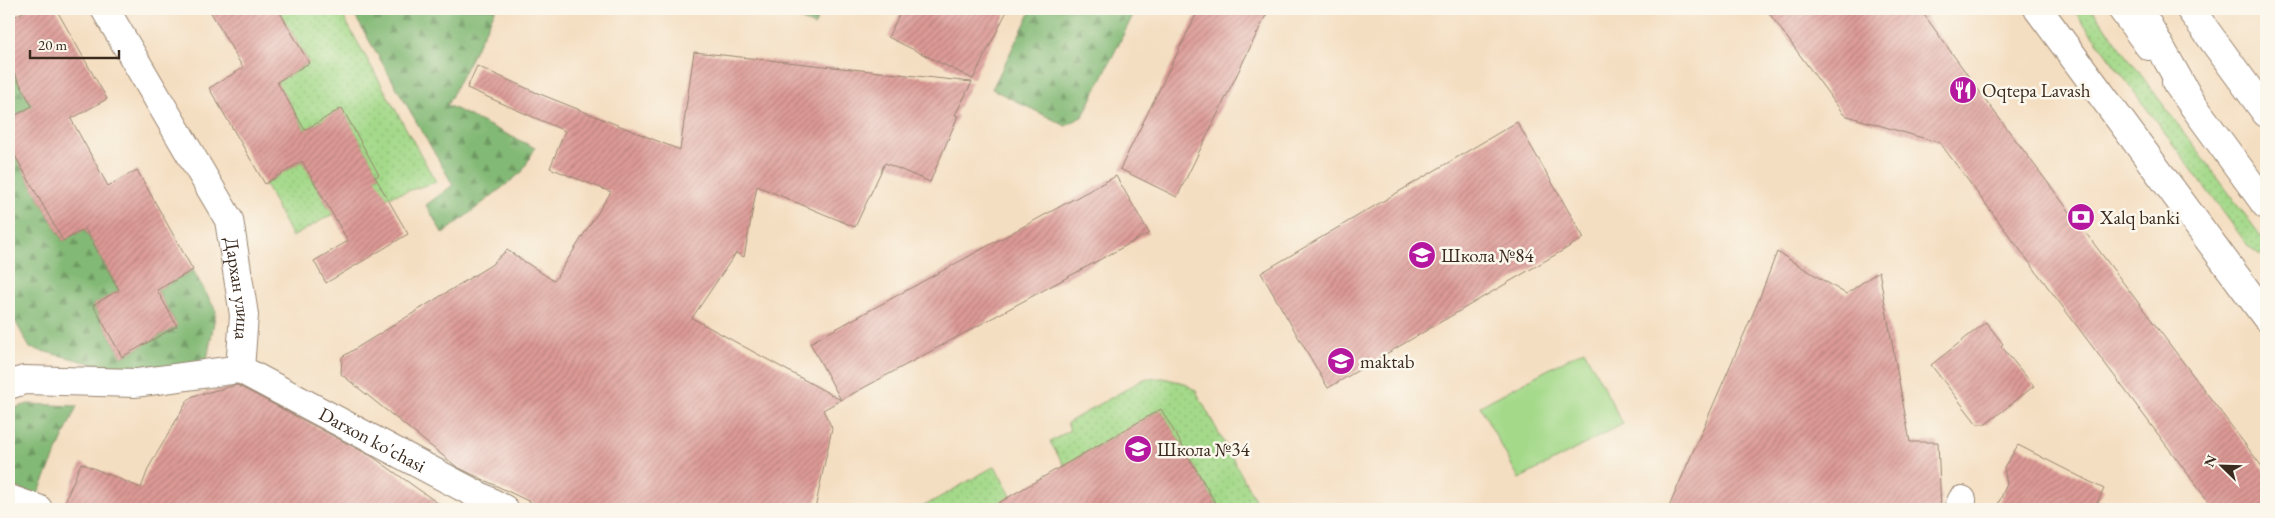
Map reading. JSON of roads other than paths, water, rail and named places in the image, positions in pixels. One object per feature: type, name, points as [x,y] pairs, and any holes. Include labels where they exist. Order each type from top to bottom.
[{"type":"street","name":"Дархан улица","points":[[105,9],[229,220],[244,315],[240,369]]},
{"type":"street","points":[[2038,9],[2266,317]]},
{"type":"street","points":[[2122,9],[2266,205]]},
{"type":"street","points":[[2139,9],[2191,102]]},
{"type":"street","points":[[2190,9],[2266,113]]},
{"type":"street","points":[[9,385],[24,380],[136,383],[240,369]]},
{"type":"street","name":"Darxon ko'chasi","points":[[240,369],[504,509]]},
{"type":"street","points":[[9,499],[38,509]]},
{"type":"place","name":"Oqtepa Lavash","points":[[1963,90]]},
{"type":"place","name":"Xalq banki","points":[[2081,217]]},
{"type":"place","name":"Школа №84","points":[[1422,255]]},
{"type":"place","name":"maktab","points":[[1341,361]]},
{"type":"place","name":"Школа №34","points":[[1138,449]]}]
